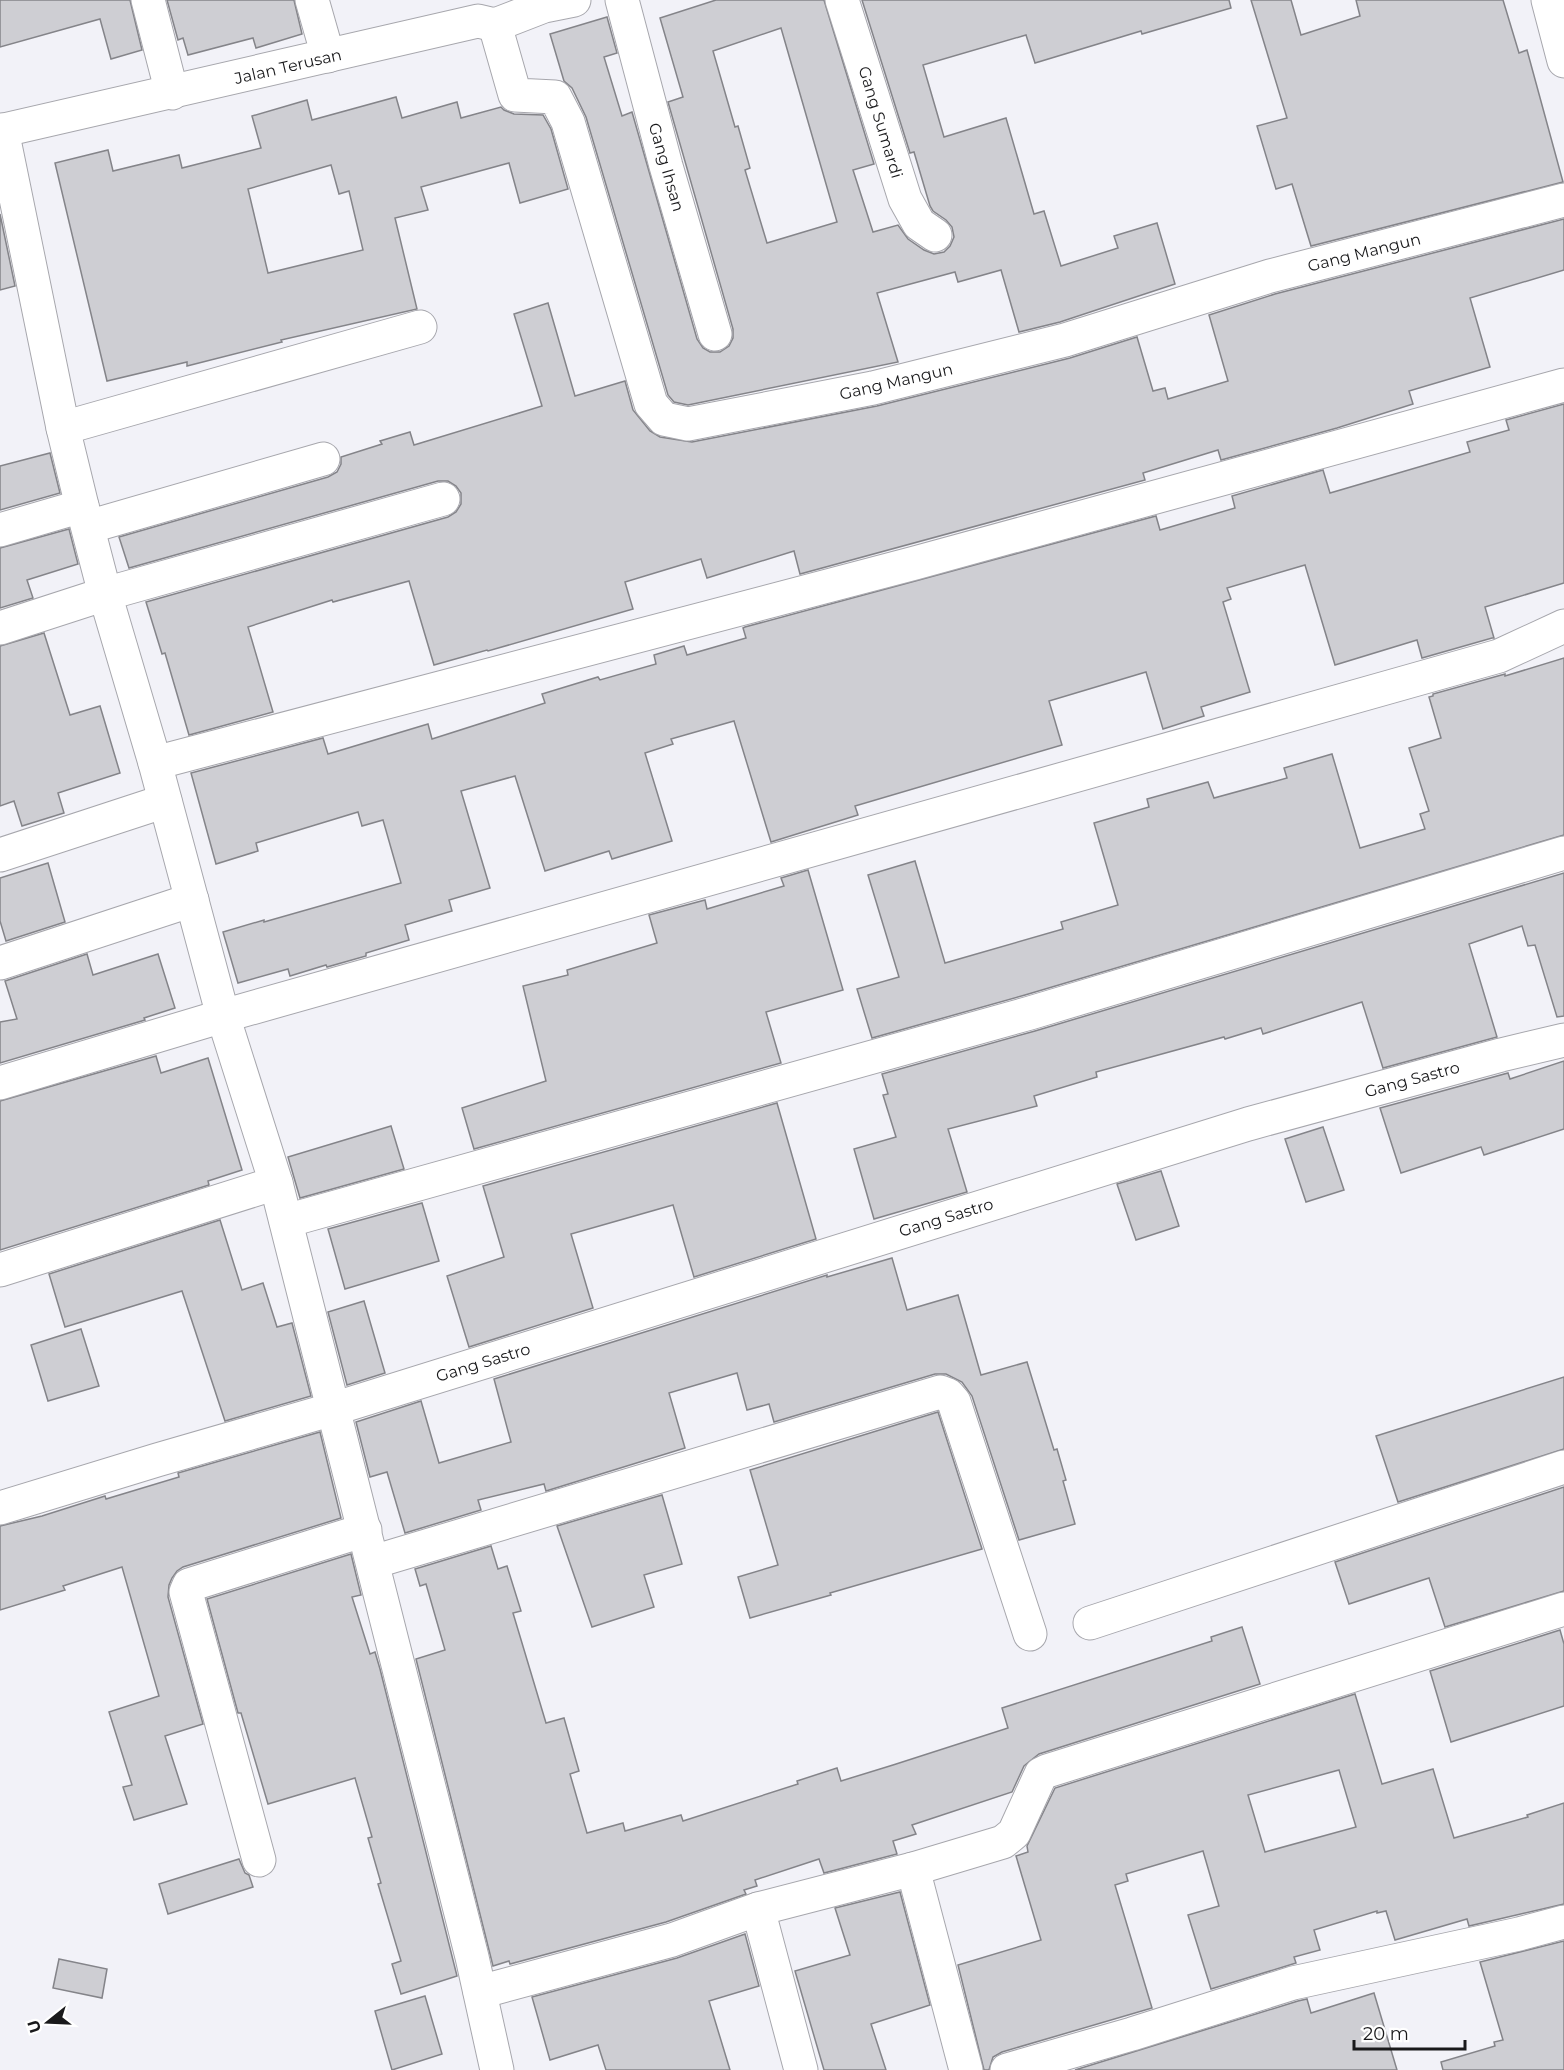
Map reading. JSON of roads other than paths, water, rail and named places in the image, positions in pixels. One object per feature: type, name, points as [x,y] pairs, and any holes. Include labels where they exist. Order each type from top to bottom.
[{"type":"street","points":[[148,0],[172,93]]},
{"type":"street","points":[[312,0],[328,57]]},
{"type":"street","name":"Gang Ihsan","points":[[622,0],[666,166],[715,334]]},
{"type":"street","name":"Gang Sumardi","points":[[842,0],[905,199],[920,224],[935,235]]},
{"type":"street","points":[[1548,0],[1564,62]]},
{"type":"street","name":"Jalan Terusan","points":[[1,131],[478,21],[495,25],[554,2]]},
{"type":"street","name":"Gang Mangun","points":[[495,25],[515,95],[555,96],[567,123],[651,404],[664,419],[688,424],[873,388],[1065,340],[1270,276],[1564,200]]},
{"type":"street","points":[[1,131],[63,428],[85,516],[223,1016],[276,1183],[373,1562],[480,1992],[497,2070]]},
{"type":"street","points":[[63,428],[420,327]]},
{"type":"street","points":[[155,763],[915,563],[1564,386]]},
{"type":"street","points":[[0,530],[85,516],[323,459]]},
{"type":"street","points":[[0,628],[105,594],[443,499]]},
{"type":"street","points":[[0,1083],[223,1016],[1499,656],[1564,626]]},
{"type":"street","points":[[0,855],[165,801]]},
{"type":"street","points":[[286,1221],[1018,1016],[1564,853]]},
{"type":"street","points":[[0,963],[192,900]]},
{"type":"street","name":"Gang Sastro","points":[[0,1509],[156,1460],[333,1409],[1248,1124],[1564,1040]]},
{"type":"street","points":[[0,1269],[276,1183]]},
{"type":"street","points":[[373,1562],[940,1392],[948,1395],[954,1402],[1030,1634]]},
{"type":"street","points":[[1090,1623],[1564,1467]]},
{"type":"street","points":[[259,1860],[186,1592],[189,1585],[365,1530]]},
{"type":"street","points":[[480,1992],[672,1940],[758,1909],[913,1869],[1003,1842],[1014,1833],[1041,1774],[1047,1771],[1564,1609]]},
{"type":"street","points":[[913,1869],[966,2070]]},
{"type":"street","points":[[758,1909],[801,2070]]},
{"type":"street","points":[[1006,2070],[1132,2034],[1293,1983],[1519,1934],[1564,1922]]}]
